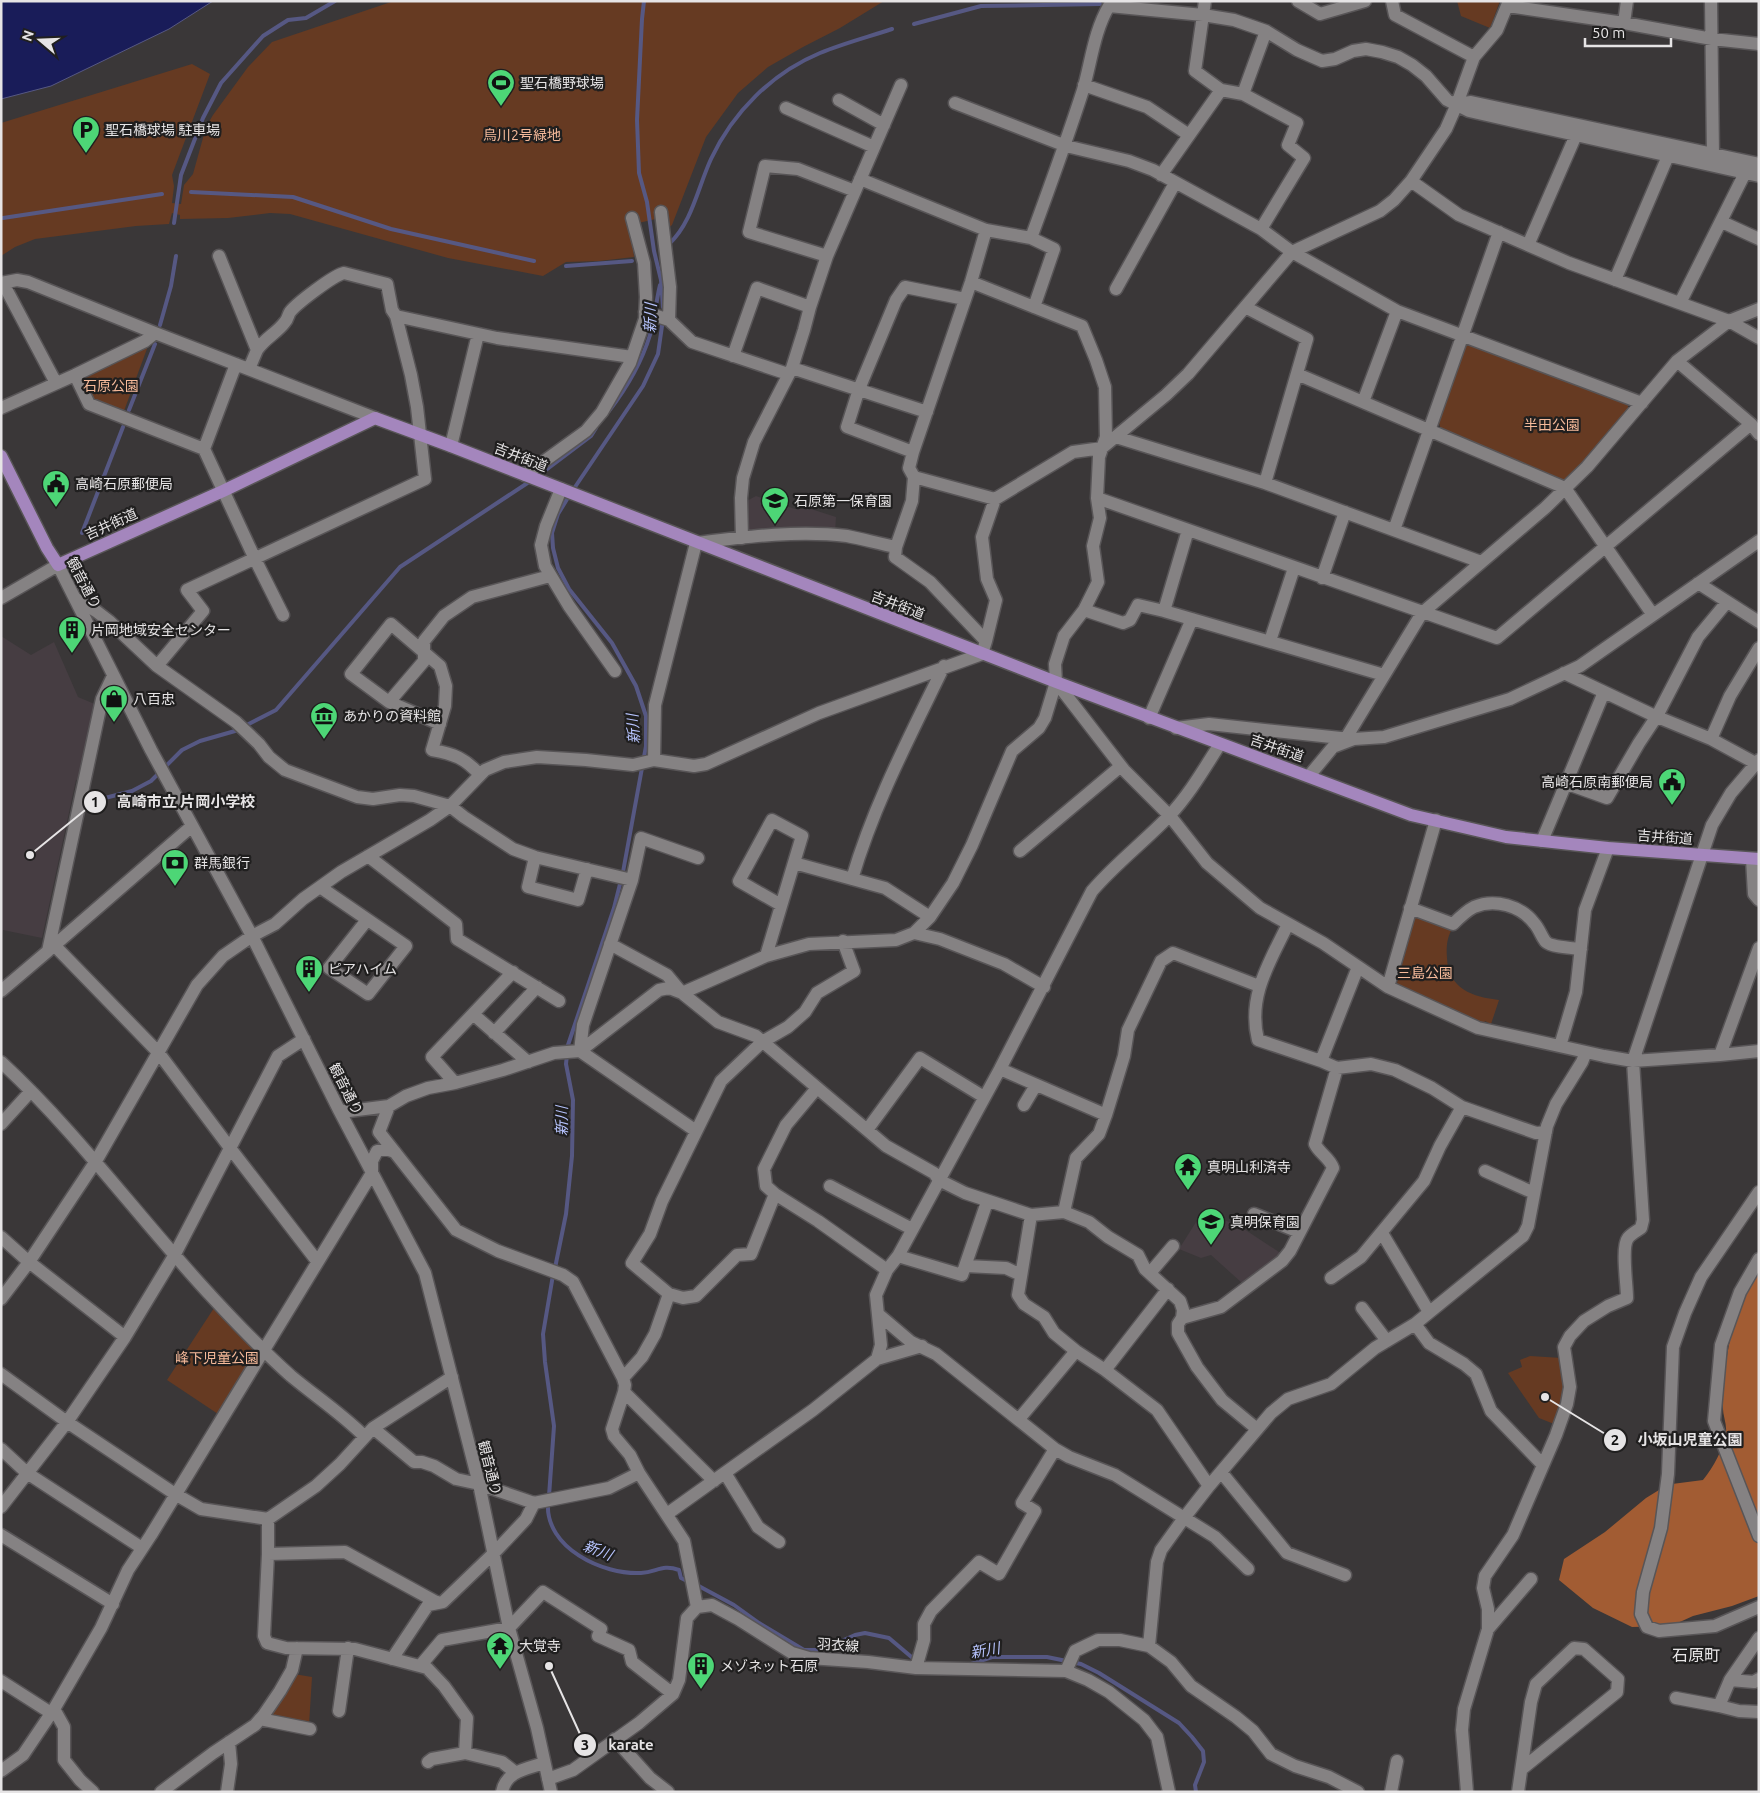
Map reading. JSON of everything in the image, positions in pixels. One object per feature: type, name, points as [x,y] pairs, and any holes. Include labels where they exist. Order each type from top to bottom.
[{"type":"main road","name":"吉井街道","points":[[58,565],[223,491],[375,418],[525,474],[696,543],[1149,718],[1412,815],[1506,837],[1608,848],[1755,859]]},
{"type":"main road","name":"観音通り","points":[[1,456],[47,548],[58,565]]},
{"type":"street","points":[[1205,1],[1195,71],[1221,90],[1243,94],[1297,123],[1288,145],[1304,158],[1261,229]]},
{"type":"street","points":[[1298,1],[1320,14],[1365,1]]},
{"type":"street","points":[[1392,1],[1395,16],[1474,57]]},
{"type":"street","points":[[1624,23],[1627,1]]},
{"type":"street","points":[[1711,1],[1711,160]]},
{"type":"street","points":[[1031,238],[1066,146],[1102,17],[1109,4],[1234,20],[1266,31],[1297,50],[1322,61],[1366,49],[1398,57],[1426,76],[1448,100],[1469,110],[1578,130],[1711,160],[1750,166],[1759,176]]},
{"type":"street","points":[[1,1299],[29,1262],[96,1161],[197,985],[223,956],[252,936],[275,924],[341,872],[430,820],[450,806],[485,770],[504,762],[537,757],[633,765],[654,760],[694,766],[706,764],[818,713],[944,666],[982,654],[996,600],[987,579],[982,537],[995,499],[1072,452],[1102,448],[1188,374],[1292,252],[1380,211],[1394,200],[1411,181],[1446,129],[1474,57],[1497,30],[1508,4],[1712,39],[1759,44]]},
{"type":"street","points":[[1243,94],[1266,31]]},
{"type":"street","points":[[1084,85],[1147,107],[1189,135]]},
{"type":"street","points":[[742,538],[741,498],[743,478],[754,442],[790,371],[827,256],[902,86]]},
{"type":"street","points":[[1162,175],[1221,90]]},
{"type":"street","points":[[839,100],[884,125]]},
{"type":"street","points":[[955,103],[1066,146],[1128,161],[1162,175],[1261,229],[1292,252],[1397,311],[1642,402]]},
{"type":"street","points":[[786,108],[874,147]]},
{"type":"street","points":[[1528,245],[1578,130]]},
{"type":"street","points":[[1615,280],[1671,151]]},
{"type":"street","points":[[827,256],[749,232],[765,166],[798,169],[855,191]]},
{"type":"street","points":[[1680,303],[1750,166]]},
{"type":"street","points":[[860,179],[986,230],[1031,238],[1054,249],[1034,307]]},
{"type":"street","points":[[1411,181],[1458,215],[1569,263],[1729,321],[1759,338]]},
{"type":"street","points":[[1116,289],[1175,183]]},
{"type":"street","points":[[661,212],[670,288],[669,320]]},
{"type":"street","points":[[525,474],[562,450],[594,423],[613,395],[632,357],[645,319],[646,281],[644,262],[632,218]]},
{"type":"street","points":[[1722,222],[1759,240]]},
{"type":"street","points":[[986,230],[913,452],[909,468],[914,477],[912,501],[896,547],[895,557],[930,582],[986,641]]},
{"type":"street","points":[[1394,530],[1499,232]]},
{"type":"street","points":[[219,256],[257,350]]},
{"type":"street","points":[[157,666],[203,611],[187,590],[425,479],[420,426],[411,376],[396,316],[392,310],[387,284],[344,273],[338,274],[290,312],[286,322],[262,343],[257,350],[249,370]]},
{"type":"street","points":[[56,383],[2,283],[17,280],[28,282],[375,418]]},
{"type":"street","points":[[339,1110],[349,1111],[389,1106],[406,1096],[428,1088],[456,1083],[528,1062],[554,1052],[580,1051],[659,990],[669,988],[682,992],[766,956],[809,944],[896,940],[914,933],[930,916],[953,883],[972,845],[1012,751],[1039,728],[1045,718],[1056,682],[1055,664],[1064,636],[1084,610],[1098,582],[1093,546],[1100,518],[1097,498],[1099,457],[1106,437],[1104,386],[1082,326],[970,282]]},
{"type":"street","points":[[913,452],[847,427],[859,389],[896,300],[905,287],[964,298]]},
{"type":"street","points":[[733,356],[757,288],[810,307]]},
{"type":"street","points":[[1245,307],[1307,339],[1265,483]]},
{"type":"street","points":[[1309,776],[1333,747],[1350,739],[1384,675],[1422,613],[1544,508],[1587,467],[1677,361],[1729,321],[1759,309]]},
{"type":"street","points":[[1363,402],[1397,311]]},
{"type":"street","points":[[645,312],[669,320],[692,342],[733,356],[859,389],[927,412]]},
{"type":"street","points":[[396,316],[497,338],[632,357]]},
{"type":"street","points":[[1,408],[75,375],[145,341],[156,333]]},
{"type":"street","points":[[451,446],[478,334]]},
{"type":"street","points":[[1097,498],[1497,638],[1606,547],[1755,429],[1677,361]]},
{"type":"street","points":[[204,449],[236,364]]},
{"type":"street","points":[[1297,374],[1565,488],[1653,615]]},
{"type":"street","points":[[75,375],[89,404],[204,449],[283,615]]},
{"type":"street","points":[[1116,437],[1265,483],[1481,562]]},
{"type":"street","points":[[914,477],[995,499]]},
{"type":"street","points":[[561,489],[546,526],[541,545],[545,566],[569,606],[615,671]]},
{"type":"street","points":[[1322,578],[1345,512]]},
{"type":"street","points":[[1164,611],[1188,530]]},
{"type":"street","points":[[654,760],[655,705],[696,543],[805,534],[847,536],[896,547]]},
{"type":"street","points":[[1176,728],[1209,724],[1350,739],[1384,737],[1448,719],[1510,699],[1580,666],[1759,540]]},
{"type":"street","points":[[1,598],[58,565]]},
{"type":"street","name":"観音通り","points":[[58,565],[113,676],[252,936],[339,1110],[424,1273],[452,1377],[494,1554],[509,1628],[537,1728],[551,1792]]},
{"type":"street","points":[[1270,641],[1294,568]]},
{"type":"street","points":[[389,702],[424,661],[424,640],[444,616],[459,604],[472,597],[550,576]]},
{"type":"street","points":[[1698,583],[1759,622]]},
{"type":"street","points":[[76,599],[96,610],[157,666],[236,722],[269,757],[285,770],[357,797],[373,799],[400,795],[414,796],[450,806],[513,849],[535,857],[632,880]]},
{"type":"street","points":[[1565,783],[1607,798],[1657,716],[1698,637],[1727,602]]},
{"type":"street","points":[[1084,610],[1123,623],[1130,620],[1138,604],[1384,675]]},
{"type":"street","points":[[1149,718],[1192,619]]},
{"type":"street","points":[[440,724],[389,702],[351,674],[391,624],[440,666],[446,686],[445,706],[440,724],[432,750],[451,755],[469,763],[480,776]]},
{"type":"street","points":[[1711,739],[1730,696],[1759,648]]},
{"type":"street","points":[[852,879],[863,841],[896,764],[944,666]]},
{"type":"street","points":[[1467,1792],[1462,1730],[1464,1709],[1488,1629],[1488,1609],[1483,1588],[1485,1576],[1513,1535],[1556,1435],[1567,1404],[1570,1387],[1564,1347],[1570,1336],[1584,1321],[1608,1306],[1627,1298],[1628,1281],[1624,1247],[1628,1237],[1641,1228],[1643,1220],[1633,1061],[1712,825],[1731,793],[1758,763],[1711,739],[1564,674]]},
{"type":"street","points":[[51,948],[102,699],[113,676]]},
{"type":"street","points":[[1056,682],[1121,766],[1170,816],[1207,863],[1260,908],[1323,943],[1388,987],[1478,1028],[1633,1061],[1759,1051]]},
{"type":"street","points":[[1542,841],[1604,692]]},
{"type":"street","points":[[877,1359],[881,1345],[876,1295],[887,1270],[898,1256],[1000,1069],[1092,891],[1105,876],[1170,816],[1194,785],[1220,744]]},
{"type":"street","points":[[1020,852],[1121,766]]},
{"type":"street","points":[[766,956],[802,836],[772,820],[739,881],[781,905]]},
{"type":"street","points":[[1388,987],[1436,820]]},
{"type":"street","points":[[1,991],[192,826]]},
{"type":"street","points":[[580,1051],[583,1025],[632,880],[641,838],[698,858]]},
{"type":"street","points":[[1560,1046],[1576,992],[1585,910],[1608,848]]},
{"type":"street","points":[[368,856],[456,924],[457,939],[559,1001]]},
{"type":"street","points":[[535,857],[528,887],[578,900],[587,869]]},
{"type":"street","points":[[1755,859],[1754,894],[1759,900]]},
{"type":"street","points":[[794,863],[885,888],[930,916]]},
{"type":"street","points":[[320,887],[406,946],[368,994],[329,968],[367,920]]},
{"type":"street","points":[[1410,908],[1453,924],[1462,915],[1475,907],[1500,904],[1512,906],[1533,921],[1546,942],[1550,945],[1581,949]]},
{"type":"street","points":[[1288,924],[1259,986],[1255,1004],[1258,1040],[1337,1068],[1371,1064],[1395,1070],[1432,1088],[1462,1107],[1536,1133],[1546,1132]]},
{"type":"street","points":[[914,933],[940,939],[1004,964],[1044,987]]},
{"type":"street","points":[[775,1194],[751,1254],[737,1256],[696,1296],[682,1298],[669,1294],[632,1263],[650,1234],[662,1201],[721,1081],[762,1042],[788,1027],[805,1012],[817,993],[854,971],[843,942]]},
{"type":"street","points":[[610,944],[667,975],[682,992],[718,1022],[749,1034],[762,1042],[886,1146],[934,1173],[939,1180],[987,1202],[1031,1215],[1064,1212],[1089,1222],[1108,1237],[1138,1255],[1146,1269],[1180,1301],[1183,1310],[1182,1318],[1178,1324],[1178,1333],[1197,1367],[1222,1400],[1257,1429]]},
{"type":"street","points":[[51,948],[158,1052],[317,1261]]},
{"type":"street","points":[[1720,1055],[1759,948]]},
{"type":"street","points":[[1064,1212],[1076,1158],[1100,1134],[1124,1056],[1128,1030],[1160,961],[1173,953],[1259,986]]},
{"type":"street","points":[[1321,1061],[1358,967]]},
{"type":"street","points":[[456,1083],[432,1057],[512,972]]},
{"type":"street","points":[[494,1033],[537,987]]},
{"type":"street","points":[[473,1014],[528,1062]]},
{"type":"street","points":[[1,1507],[66,1422],[125,1337],[174,1256],[278,1056],[304,1040]]},
{"type":"street","points":[[580,1051],[696,1131]]},
{"type":"street","points":[[1149,1646],[1157,1562],[1161,1550],[1209,1486],[1271,1413],[1288,1399],[1331,1384],[1375,1348],[1415,1324],[1523,1236],[1528,1226],[1546,1132],[1556,1104],[1582,1062],[1586,1052]]},
{"type":"street","points":[[867,1130],[920,1058],[984,1097]]},
{"type":"street","points":[[1,1062],[31,1091],[96,1161],[174,1256],[291,1376],[368,1432],[414,1462],[422,1462],[434,1466],[456,1479],[478,1484],[535,1503],[609,1488],[639,1473]]},
{"type":"street","points":[[1182,1318],[1221,1307],[1282,1261],[1290,1251],[1333,1168],[1331,1162],[1318,1151],[1315,1144],[1337,1068]]},
{"type":"street","points":[[1000,1069],[1106,1115]]},
{"type":"street","points":[[1024,1105],[1036,1085]]},
{"type":"street","points":[[817,1088],[786,1126],[764,1169],[766,1186],[887,1270]]},
{"type":"street","points":[[1,1124],[31,1091]]},
{"type":"street","points":[[389,1106],[379,1132],[456,1230],[498,1251],[563,1275],[572,1282],[623,1378],[625,1386],[612,1428],[614,1436],[630,1456],[639,1473],[684,1541],[688,1551],[697,1607],[687,1618],[679,1680],[674,1694],[639,1723],[573,1770],[548,1779]]},
{"type":"street","points":[[1331,1278],[1361,1258],[1424,1181],[1440,1146],[1462,1107]]},
{"type":"street","points":[[1,1771],[23,1755],[52,1711],[101,1628],[128,1570],[372,1173],[372,1161],[378,1151],[386,1149],[395,1152]]},
{"type":"street","points":[[1485,1171],[1534,1193]]},
{"type":"street","points":[[830,1186],[912,1229]]},
{"type":"street","points":[[1759,1192],[1701,1277],[1673,1347],[1668,1474],[1661,1528],[1643,1592],[1641,1614],[1647,1627],[1659,1631],[1715,1626],[1759,1607]]},
{"type":"street","points":[[898,1256],[962,1275],[987,1202]]},
{"type":"street","points":[[1254,1214],[1299,1232]]},
{"type":"street","points":[[1031,1215],[1018,1295],[1024,1304],[1044,1317],[1054,1333],[1156,1410],[1209,1486]]},
{"type":"street","points":[[1382,1233],[1429,1312]]},
{"type":"street","points":[[1,1237],[29,1262],[125,1337]]},
{"type":"street","points":[[1150,1273],[1173,1246]]},
{"type":"street","points":[[1759,1258],[1740,1292],[1721,1345],[1714,1421],[1759,1536]]},
{"type":"street","points":[[966,1266],[1006,1268],[1021,1275]]},
{"type":"street","points":[[1105,1370],[1168,1289]]},
{"type":"street","points":[[623,1378],[642,1357],[655,1334],[669,1294]]},
{"type":"street","points":[[1362,1308],[1387,1341]]},
{"type":"street","points":[[878,1314],[911,1342],[936,1354],[1055,1449],[1069,1457],[1115,1475],[1215,1537],[1248,1569]]},
{"type":"street","points":[[1415,1324],[1429,1343],[1464,1364],[1476,1374],[1491,1411],[1543,1465]]},
{"type":"street","points":[[667,1514],[813,1410],[877,1359],[922,1346]]},
{"type":"street","points":[[1019,1419],[1076,1351]]},
{"type":"street","points":[[1,1374],[66,1422],[175,1494],[206,1511],[268,1519],[316,1486],[340,1464],[368,1432],[452,1377]]},
{"type":"street","points":[[624,1392],[714,1481]]},
{"type":"street","points":[[1,1449],[27,1473],[142,1548]]},
{"type":"street","points":[[917,1663],[924,1640],[924,1624],[931,1611],[979,1562],[999,1574],[1035,1511],[1022,1503],[1055,1449]]},
{"type":"street","points":[[1221,1472],[1287,1553],[1344,1575]]},
{"type":"street","points":[[725,1473],[758,1526],[779,1542]]},
{"type":"street","points":[[392,1659],[428,1605],[443,1602],[494,1554],[526,1519],[535,1503]]},
{"type":"street","points":[[268,1519],[265,1641],[276,1646],[297,1648],[348,1648],[427,1668],[437,1677],[465,1714],[468,1725],[466,1753]]},
{"type":"street","points":[[1,1534],[113,1604]]},
{"type":"street","points":[[268,1554],[345,1552],[438,1603]]},
{"type":"street","points":[[1488,1629],[1531,1579]]},
{"type":"street","points":[[420,1666],[442,1640],[509,1628],[543,1592],[601,1629],[598,1636],[629,1650],[632,1662],[674,1694]]},
{"type":"street","name":"羽衣線","points":[[697,1607],[712,1605],[792,1653],[809,1658],[1066,1671],[1088,1680],[1109,1692],[1144,1720],[1158,1737],[1168,1792]]},
{"type":"street","points":[[1719,1706],[1730,1680],[1759,1638]]},
{"type":"street","points":[[1066,1671],[1075,1651],[1098,1640],[1120,1640],[1149,1646],[1171,1662],[1191,1686],[1236,1716],[1272,1754],[1295,1766],[1329,1777],[1358,1792]]},
{"type":"street","points":[[161,1792],[255,1725],[280,1692],[292,1670],[297,1648]]},
{"type":"street","points":[[338,1711],[348,1648]]},
{"type":"street","points":[[1518,1792],[1523,1768],[1531,1702],[1536,1684],[1574,1648],[1584,1649],[1618,1679],[1617,1692],[1523,1768]]},
{"type":"street","points":[[1730,1680],[1754,1682],[1759,1679]]},
{"type":"street","points":[[1,1681],[52,1711],[64,1727],[64,1760],[80,1780],[93,1792]]},
{"type":"street","points":[[1676,1698],[1739,1711],[1759,1712]]},
{"type":"street","points":[[260,1719],[310,1729]]},
{"type":"street","points":[[615,1739],[650,1778],[668,1792]]},
{"type":"street","points":[[227,1792],[232,1764],[229,1742]]},
{"type":"street","points":[[428,1762],[432,1759],[466,1753],[502,1762],[516,1773]]},
{"type":"street","points":[[1391,1792],[1397,1761]]},
{"type":"street","points":[[502,1792],[504,1783],[510,1775],[544,1763]]},
{"type":"shaded area","points":[[1,1],[213,1],[169,29],[51,86],[1,99]]},
{"type":"shaded area","points":[[756,496],[795,509],[811,509],[836,517],[835,533],[745,533],[743,503]]},
{"type":"shaded area","points":[[1,636],[31,655],[54,642],[78,697],[97,705],[80,779],[76,780],[42,938],[3,930],[1,937]]},
{"type":"shaded area","points":[[1203,1211],[1241,1227],[1282,1254],[1242,1283],[1211,1255],[1201,1258],[1179,1249]]},
{"type":"shaded area","points":[[1759,1270],[1759,1596],[1732,1606],[1693,1616],[1671,1626],[1632,1627],[1593,1608],[1559,1580],[1564,1559],[1605,1532],[1646,1498],[1659,1490],[1672,1484],[1703,1480],[1711,1469],[1718,1458],[1725,1439],[1726,1425],[1723,1408],[1723,1389],[1731,1335],[1742,1299]]},
{"type":"green space","name":"烏川2号緑地","points":[[394,1],[884,1],[840,28],[768,67],[738,93],[706,137],[672,225],[667,229],[664,217],[630,225],[634,257],[566,262],[543,276],[448,258],[290,214],[270,213],[228,218],[180,219],[180,215],[172,213],[169,224],[136,226],[35,239],[15,247],[1,256],[1,123],[192,64],[210,74],[172,175],[174,186],[172,203],[181,204],[184,185],[193,174],[206,127],[248,67],[272,42]]},
{"type":"green space","points":[[1457,1],[1500,1],[1490,28],[1461,16]]},
{"type":"green space","name":"半田公園","points":[[1470,344],[1628,403],[1628,411],[1569,478],[1564,480],[1441,430],[1439,423],[1465,347]]},
{"type":"green space","name":"石原公園","points":[[148,346],[124,411],[94,400],[84,377]]},
{"type":"green space","name":"三島公園","points":[[1420,915],[1453,927],[1447,946],[1448,969],[1457,984],[1464,990],[1480,997],[1499,1000],[1491,1024],[1485,1021],[1483,1025],[1400,988],[1397,983],[1415,917]]},
{"type":"green space","name":"峰下児童公園","points":[[214,1308],[255,1347],[256,1353],[218,1414],[167,1380]]},
{"type":"green space","points":[[1530,1356],[1562,1358],[1567,1388],[1554,1424],[1539,1418],[1508,1373],[1522,1367],[1520,1360]]},
{"type":"green space","points":[[294,1674],[312,1677],[309,1725],[269,1716]]},
{"type":"waterway","points":[[174,223],[181,175],[203,118],[221,83],[263,36],[288,20],[306,18],[335,1]]},
{"type":"waterway","name":"新川","points":[[644,1],[637,120],[639,173],[647,202],[654,251],[661,280],[663,307]]},
{"type":"waterway","points":[[914,24],[981,6],[1100,4]]},
{"type":"waterway","points":[[669,244],[689,215],[706,170],[720,142],[742,110],[756,96],[770,83],[802,61],[838,46],[892,29]]},
{"type":"waterway","points":[[191,192],[293,197],[391,229],[534,261]]},
{"type":"waterway","points":[[3,218],[162,194]]},
{"type":"waterway","points":[[160,325],[171,286],[176,256]]},
{"type":"waterway","points":[[566,266],[632,261]]},
{"type":"waterway","points":[[609,411],[643,355],[653,323],[660,285]]},
{"type":"waterway","name":"新川","points":[[573,490],[643,386],[658,354],[663,319]]},
{"type":"waterway","points":[[129,410],[155,344]]},
{"type":"waterway","points":[[82,533],[123,427]]},
{"type":"waterway","points":[[538,476],[591,436],[596,428]]},
{"type":"waterway","points":[[88,799],[101,799],[132,791],[151,781],[182,750],[200,741],[235,731],[276,710],[400,567],[532,480]]},
{"type":"waterway","name":"新川","points":[[555,1268],[566,1214],[572,1156],[573,1100],[566,1064],[568,1045],[614,908],[623,872],[646,746],[646,716],[636,686],[612,643],[569,589],[558,568],[553,548],[552,533],[558,514],[569,496]]},
{"type":"waterway","name":"新川","points":[[549,1496],[554,1426],[543,1334],[553,1275]]},
{"type":"waterway","name":"新川","points":[[548,1503],[550,1519],[556,1533],[579,1556],[594,1564],[626,1572],[641,1573],[673,1568],[679,1570],[681,1578],[689,1582]]},
{"type":"waterway","name":"新川","points":[[695,1584],[734,1605],[759,1623],[804,1650],[821,1650],[855,1635],[865,1633],[889,1638],[915,1660]]},
{"type":"waterway","name":"新川","points":[[971,1664],[992,1657],[1047,1657],[1081,1664],[1099,1673],[1179,1723],[1192,1737],[1203,1751],[1204,1762],[1195,1785],[1196,1792]]},
{"type":"place","name":"聖石橋野球場","points":[[501,107]]},
{"type":"place","name":"聖石橋球場 駐車場","points":[[86,154]]},
{"type":"place","name":"高崎石原郵便局","points":[[56,508]]},
{"type":"place","name":"石原第一保育園","points":[[775,525]]},
{"type":"place","name":"片岡地域安全センター","points":[[72,654]]},
{"type":"place","name":"八百忠","points":[[114,723]]},
{"type":"place","name":"あかりの資料館","points":[[324,740]]},
{"type":"place","name":"高崎石原南郵便局","points":[[1672,806]]},
{"type":"place","name":"高崎市立 片岡小学校","points":[[30,855]]},
{"type":"place","name":"群馬銀行","points":[[175,887]]},
{"type":"place","name":"ピアハイム","points":[[309,993]]},
{"type":"place","name":"真明山利済寺","points":[[1188,1191]]},
{"type":"place","name":"真明保育園","points":[[1211,1246]]},
{"type":"place","name":"小坂山児童公園","points":[[1545,1397]]},
{"type":"place","name":"karate","points":[[549,1666]]},
{"type":"place","name":"大覚寺","points":[[500,1670]]},
{"type":"place","name":"メゾネット石原","points":[[701,1690]]},
{"type":"district","name":"石原町","points":[[1696,1655]]}]
